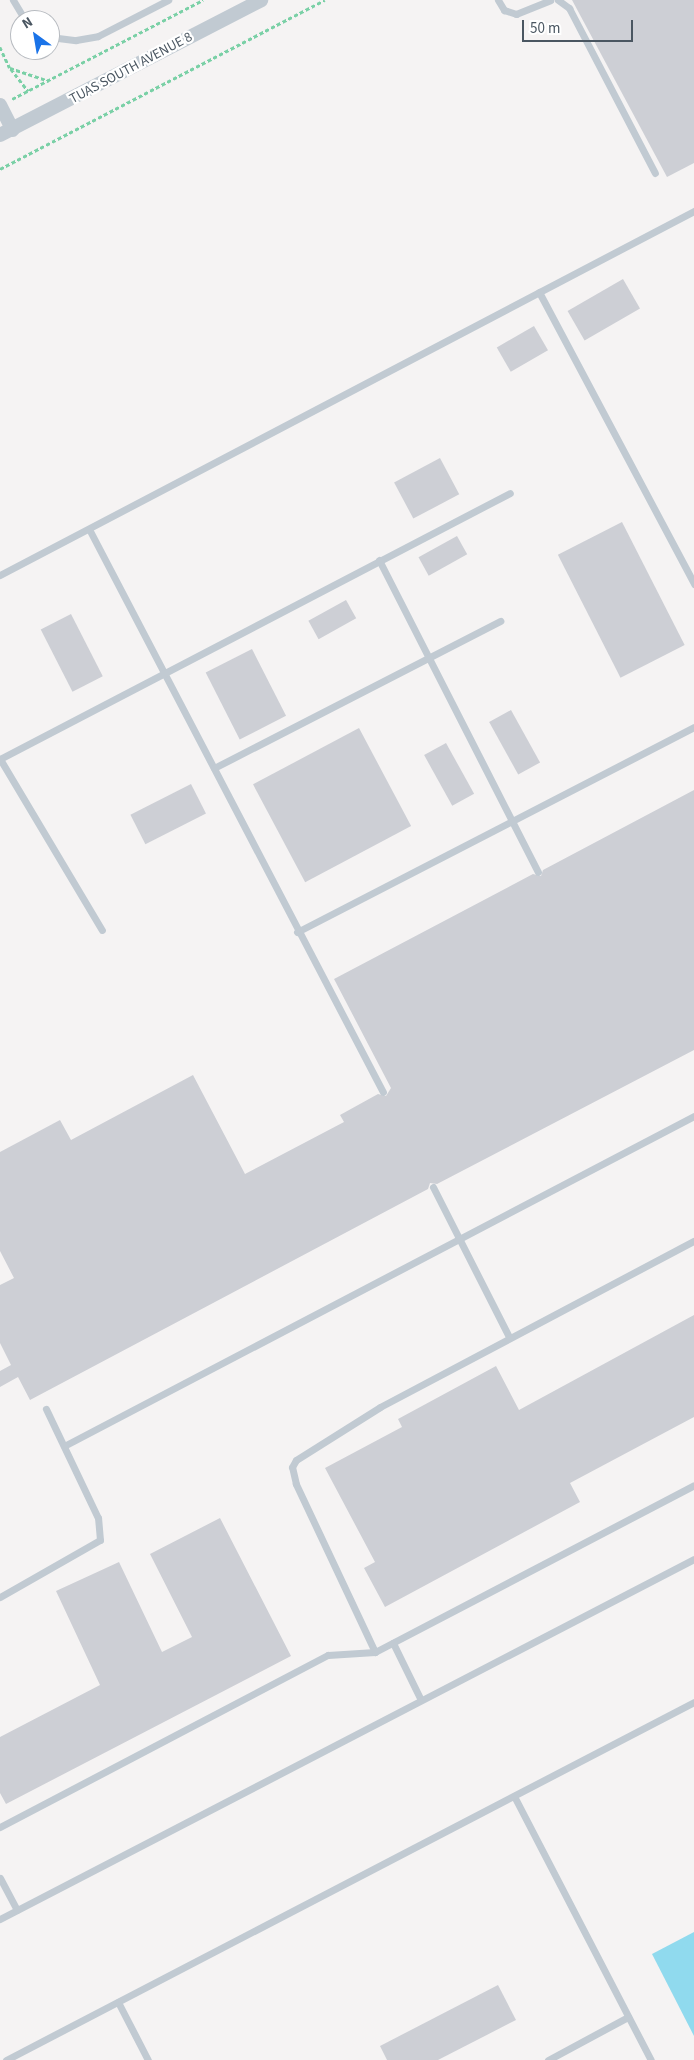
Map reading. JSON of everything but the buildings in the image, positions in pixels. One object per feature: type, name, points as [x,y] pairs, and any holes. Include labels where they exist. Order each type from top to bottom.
[{"type":"street","name":"TUAS SOUTH AVENUE 8","points":[[6,132],[261,0]]},
{"type":"street","points":[[0,105],[6,132]]},
{"type":"lane","points":[[60,38],[76,40],[98,36],[168,0]]},
{"type":"lane","points":[[498,0],[504,10],[516,14],[550,0]]},
{"type":"lane","points":[[558,0],[569,8],[655,173]]},
{"type":"lane","points":[[0,575],[694,211]]},
{"type":"lane","points":[[539,292],[694,584]]},
{"type":"lane","points":[[102,930],[0,759],[510,493]]},
{"type":"lane","points":[[88,529],[214,768],[297,932],[383,1092]]},
{"type":"lane","points":[[379,560],[538,872]]},
{"type":"lane","points":[[214,768],[500,621]]},
{"type":"lane","points":[[297,932],[694,727]]},
{"type":"lane","points":[[64,1446],[694,1116]]},
{"type":"lane","points":[[433,1186],[508,1337]]},
{"type":"lane","points":[[375,1652],[296,1484],[292,1467],[380,1408],[508,1337],[694,1242]]},
{"type":"lane","points":[[0,1597],[100,1540],[98,1518],[46,1409]]},
{"type":"lane","points":[[0,1827],[328,1655],[375,1652],[694,1485]]},
{"type":"lane","points":[[0,1919],[420,1698],[694,1559]]},
{"type":"lane","points":[[393,1643],[420,1698]]},
{"type":"lane","points":[[6,2060],[694,1702]]},
{"type":"lane","points":[[514,1796],[651,2060]]},
{"type":"lane","points":[[0,1878],[17,1910]]},
{"type":"lane","points":[[118,2002],[148,2060]]},
{"type":"lane","points":[[548,2060],[628,2017]]},
{"type":"path","points":[[0,105],[50,82],[204,0]]},
{"type":"path","points":[[0,169],[325,0]]},
{"type":"path","points":[[0,47],[10,68],[28,91]]},
{"type":"path","points":[[10,68],[50,82]]},
{"type":"water","points":[[694,1932],[694,2036],[652,1954]]}]
